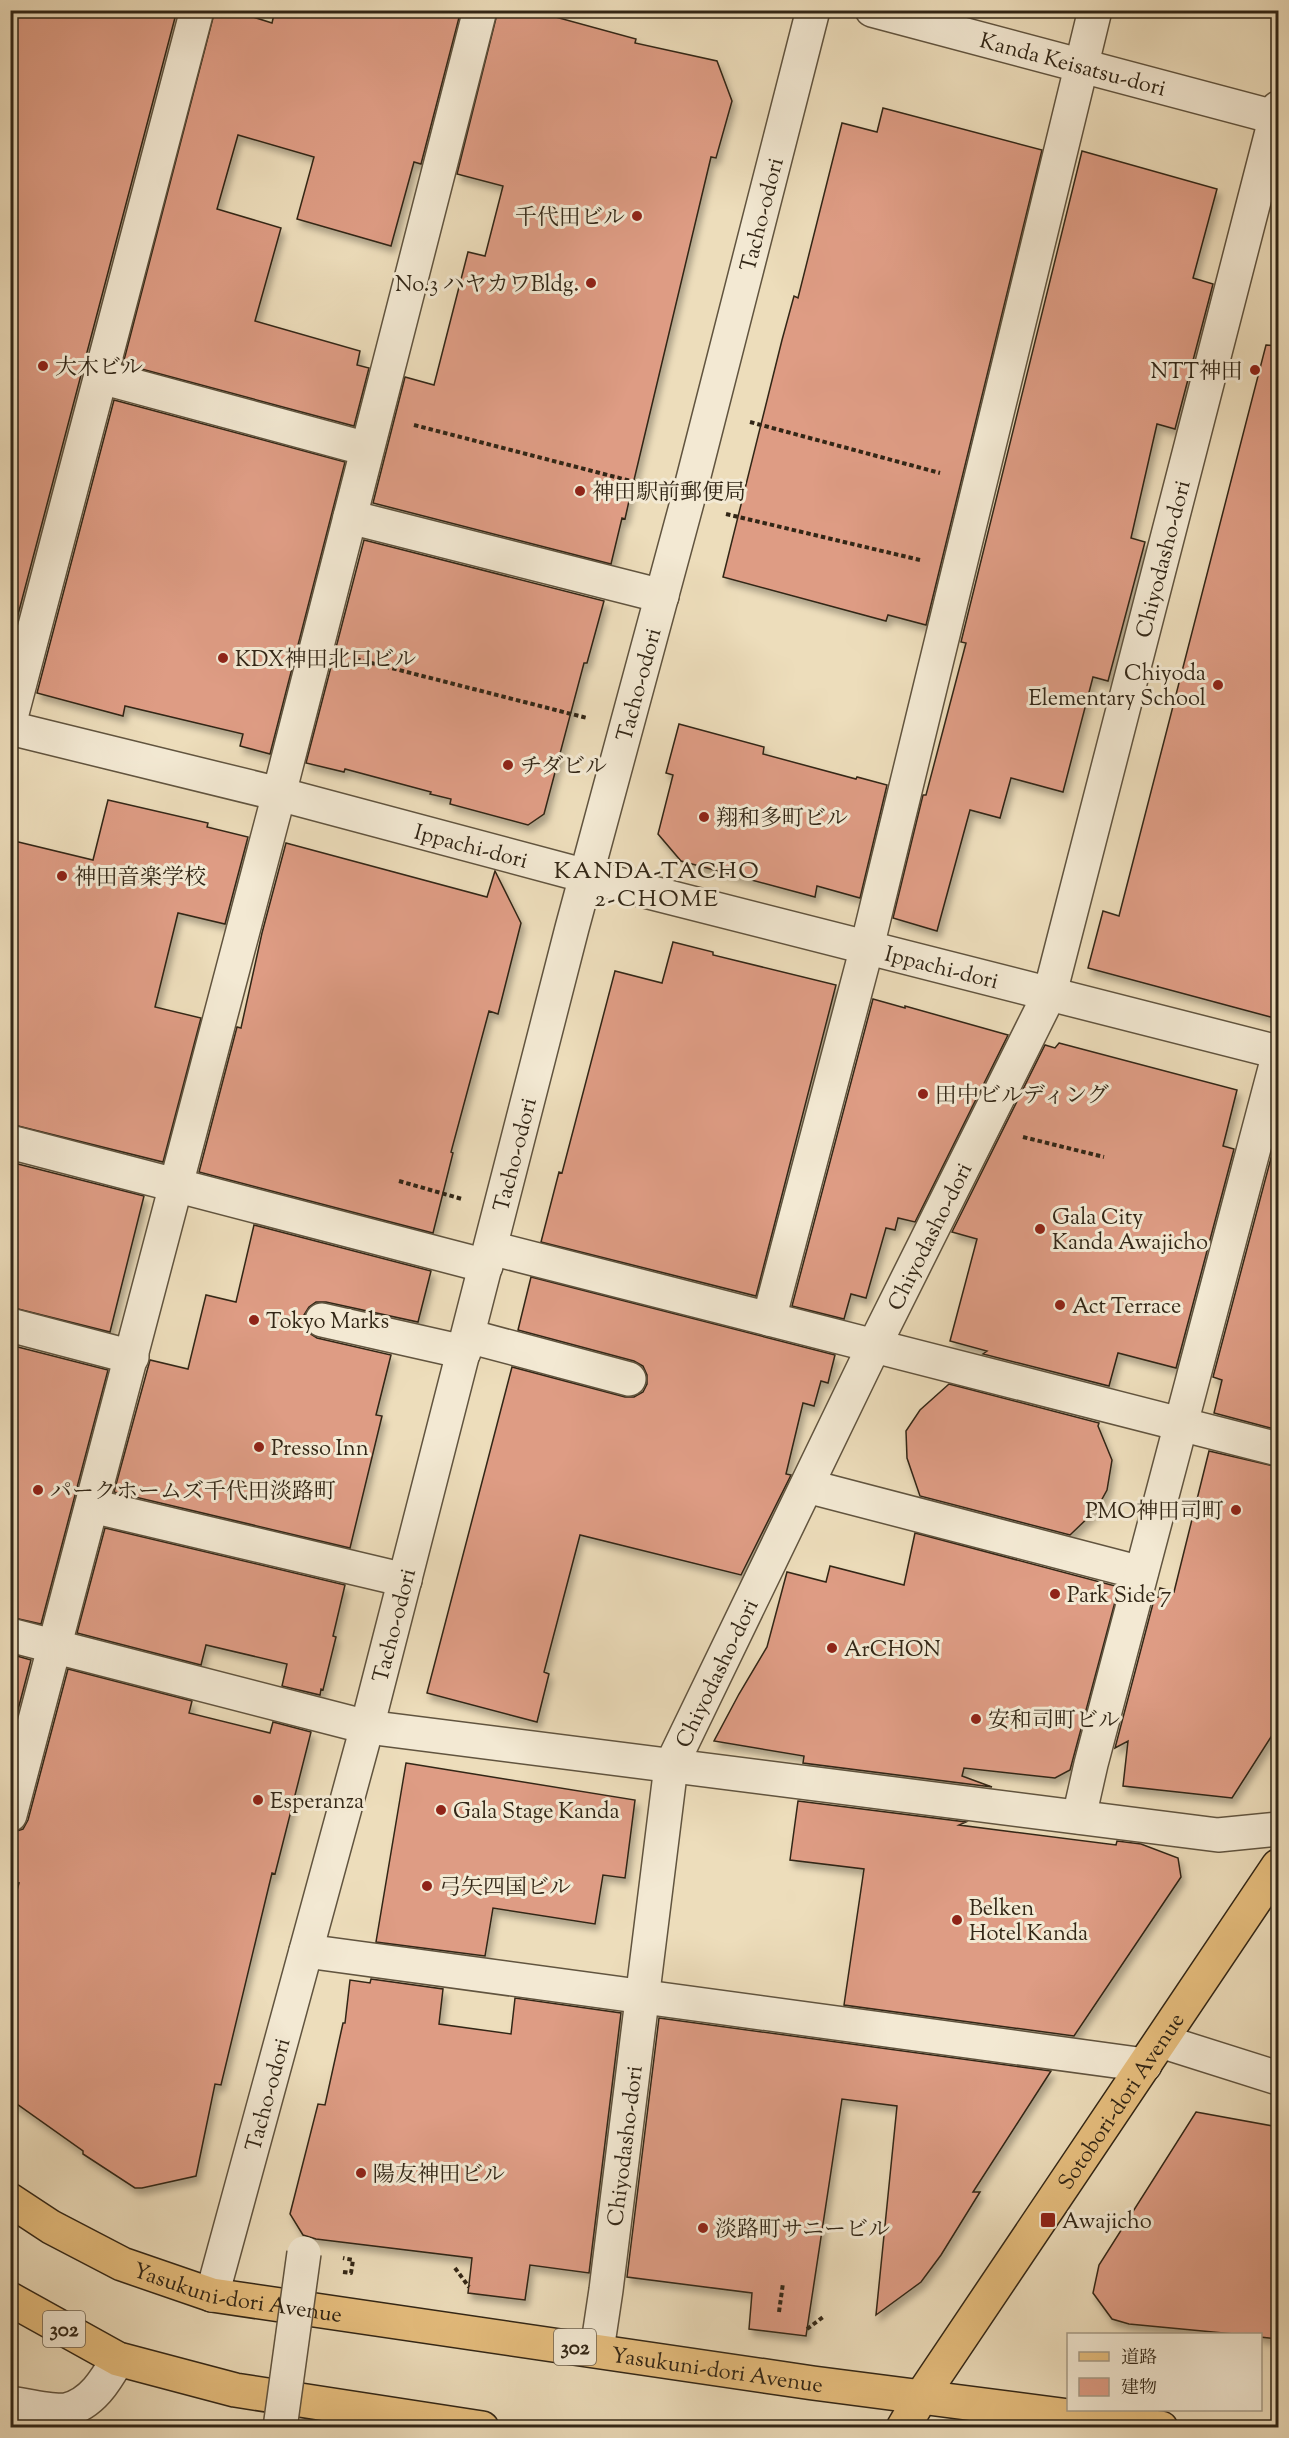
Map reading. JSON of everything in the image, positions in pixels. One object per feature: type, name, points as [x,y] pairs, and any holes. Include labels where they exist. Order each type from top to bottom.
[{"type":"main road","name":"Sotobori-dori Avenue","points":[[903,2427],[1278,1866]]},
{"type":"main road","name":"Yasukuni-dori Avenue","points":[[10,2200],[51,2227],[122,2264],[212,2295],[813,2383],[1161,2427]]},
{"type":"main road","name":"302","points":[[10,2299],[118,2359],[235,2390],[408,2422],[482,2427]]},
{"type":"street","points":[[10,721],[197,10]]},
{"type":"street","points":[[10,1815],[279,794],[480,10]]},
{"type":"street","name":"Tacho-odori","points":[[212,2295],[367,1727],[586,876],[662,596],[813,10]]},
{"type":"street","name":"Kanda Keisatsu-dori","points":[[872,10],[1081,66],[1277,114]]},
{"type":"street","points":[[769,1319],[867,947],[1095,10]]},
{"type":"street","name":"Chiyodasho-dori","points":[[597,2350],[671,1766],[874,1346],[1050,993],[1277,114]]},
{"type":"street","points":[[100,377],[367,449]]},
{"type":"street","points":[[350,517],[662,596]]},
{"type":"street","name":"Ippachi-dori","points":[[10,728],[279,794],[586,876],[1278,1052]]},
{"type":"street","points":[[1079,1817],[1141,1573],[1278,1057]]},
{"type":"street","points":[[10,1142],[176,1185],[769,1319],[1278,1449]]},
{"type":"street","points":[[322,1320],[466,1344],[629,1379]]},
{"type":"street","points":[[10,1325],[132,1357]]},
{"type":"street","points":[[807,1486],[1141,1573]]},
{"type":"street","points":[[92,1506],[405,1580]]},
{"type":"street","points":[[10,1635],[367,1727],[1218,1835],[1278,1829]]},
{"type":"street","points":[[306,1950],[642,1996],[1153,2053],[1278,2078]]},
{"type":"street","points":[[280,2427],[304,2253]]},
{"type":"street","points":[[10,2403],[64,2419],[104,2384],[118,2359]]},
{"type":"path","points":[[375,415],[687,500],[959,569]]},
{"type":"path","points":[[744,420],[979,484]]},
{"type":"path","points":[[316,649],[588,718]]},
{"type":"path","points":[[984,1127],[1104,1157]]},
{"type":"path","points":[[399,1181],[463,1199]]},
{"type":"path","points":[[455,2268],[469,2286]]},
{"type":"path","points":[[779,2312],[783,2283]]},
{"type":"path","points":[[807,2329],[823,2317]]},
{"type":"building","points":[[10,10],[177,10],[10,645]]},
{"type":"building","points":[[215,10],[231,10],[272,23],[275,10],[461,10],[421,164],[414,162],[391,246],[297,219],[314,157],[238,135],[217,209],[281,228],[255,321],[360,351],[357,365],[369,368],[354,426],[123,364]]},
{"type":"building","points":[[498,10],[530,10],[636,39],[635,43],[717,61],[732,101],[716,158],[711,157],[625,519],[622,518],[611,564],[373,503],[405,377],[434,385],[468,252],[485,256],[503,186],[457,174]]},
{"type":"building","points":[[883,108],[1042,150],[926,625],[888,615],[886,621],[723,577],[782,340],[794,296],[798,298],[842,123],[877,132]]},
{"type":"building","points":[[1082,151],[1217,189],[1193,278],[1213,284],[1175,429],[1157,424],[1131,538],[1145,542],[1108,681],[1093,677],[1063,792],[1011,778],[1000,818],[970,810],[937,931],[893,918],[923,795],[926,795],[966,643],[961,642]]},
{"type":"building","name":"Chiyoda Elementary School","points":[[1266,345],[1278,346],[1278,1019],[1088,968],[1103,911],[1119,916]]},
{"type":"building","points":[[114,400],[345,462],[270,754],[240,746],[243,734],[125,706],[123,716],[37,693]]},
{"type":"building","points":[[364,540],[604,601],[587,663],[584,663],[544,814],[528,825],[450,804],[451,799],[430,794],[431,792],[345,769],[344,772],[306,763]]},
{"type":"building","points":[[679,724],[764,747],[763,754],[887,785],[860,898],[817,886],[815,897],[681,861],[658,834],[673,775],[666,773]]},
{"type":"building","points":[[108,800],[208,823],[207,827],[248,837],[225,924],[178,913],[155,1007],[201,1018],[163,1162],[10,1124],[10,840],[93,860]]},
{"type":"building","points":[[286,843],[487,897],[495,871],[521,923],[498,1014],[489,1011],[451,1152],[453,1153],[433,1233],[199,1172],[237,1027],[241,1028],[262,933]]},
{"type":"building","points":[[673,942],[713,952],[713,955],[836,985],[756,1296],[541,1242],[559,1172],[562,1173],[615,971],[662,983]]},
{"type":"building","points":[[873,999],[1008,1035],[915,1222],[898,1218],[895,1230],[886,1228],[866,1298],[851,1294],[844,1319],[792,1306]]},
{"type":"building","points":[[1059,1043],[1237,1090],[1223,1146],[1234,1149],[1176,1368],[1118,1353],[1109,1386],[983,1354],[987,1351],[950,1341],[977,1239],[952,1232],[1045,1045],[1055,1048]]},
{"type":"building","points":[[1271,1158],[1278,1159],[1278,1430],[1214,1413],[1222,1380],[1213,1377]]},
{"type":"building","points":[[10,1162],[144,1196],[110,1332],[10,1307]]},
{"type":"building","points":[[254,1225],[431,1271],[418,1322],[326,1302],[316,1302],[304,1315],[304,1326],[317,1338],[391,1355],[376,1415],[382,1416],[350,1548],[114,1492],[150,1360],[188,1369],[206,1295],[236,1302]]},
{"type":"building","points":[[531,1277],[835,1355],[828,1383],[821,1381],[814,1406],[803,1403],[786,1474],[791,1475],[741,1575],[580,1535],[544,1672],[549,1674],[537,1722],[427,1693],[512,1367],[625,1397],[634,1397],[643,1392],[647,1384],[647,1375],[643,1366],[634,1361],[518,1330]]},
{"type":"building","name":"パークホームズ千代田淡路町","points":[[10,1345],[108,1370],[41,1624],[10,1617]]},
{"type":"building","points":[[949,1384],[1099,1423],[1098,1426],[1112,1460],[1107,1490],[1096,1510],[1070,1535],[920,1496],[907,1458],[906,1431],[920,1410]]},
{"type":"building","points":[[1209,1451],[1278,1467],[1278,1726],[1232,1798],[1123,1786],[1128,1741],[1115,1748],[1155,1596],[1158,1597],[1160,1588],[1174,1592]]},
{"type":"building","points":[[105,1528],[345,1585],[333,1636],[336,1637],[320,1695],[282,1686],[287,1664],[206,1645],[201,1665],[77,1633]]},
{"type":"building","points":[[915,1533],[1119,1587],[1070,1770],[1055,1778],[964,1768],[962,1776],[992,1787],[803,1763],[804,1756],[714,1741],[767,1647],[787,1572],[826,1582],[830,1566],[904,1585]]},
{"type":"building","points":[[10,1654],[31,1660],[10,1740]]},
{"type":"building","points":[[68,1669],[192,1701],[189,1713],[270,1733],[273,1722],[311,1732],[275,1874],[272,1873],[221,2085],[215,2084],[196,2176],[142,2188],[135,2188],[83,2154],[83,2151],[10,2099],[10,1917],[19,1883],[10,1882],[10,1833],[23,1829],[28,1820]]},
{"type":"building","points":[[406,1763],[635,1800],[625,1878],[603,1875],[595,1924],[493,1908],[485,1956],[376,1942]]},
{"type":"building","points":[[798,1801],[966,1822],[959,1825],[1116,1845],[1117,1841],[1141,1844],[1178,1858],[1181,1877],[1074,2036],[844,2005],[864,1869],[790,1860]]},
{"type":"building","points":[[371,1979],[443,1989],[439,2024],[511,2034],[515,1998],[621,2013],[589,2273],[530,2265],[525,2300],[468,2293],[472,2258],[316,2239],[303,2235],[290,2214],[318,2104],[325,2105],[343,2023],[345,2023],[350,1980],[370,1983]]},
{"type":"building","points":[[659,2018],[1051,2071],[973,2192],[980,2192],[941,2255],[921,2282],[876,2315],[897,2106],[842,2099],[806,2336],[749,2329],[752,2293],[627,2277]]},
{"type":"building","points":[[1196,2112],[1278,2127],[1278,2339],[1262,2337],[1262,2333],[1224,2333],[1129,2324],[1112,2319],[1093,2293],[1099,2265]]},
{"type":"place","name":"千代田ビル","points":[[637,216]]},
{"type":"place","name":"No.3 ハヤカワBldg.","points":[[591,283]]},
{"type":"place","name":"大木ビル","points":[[43,366]]},
{"type":"place","name":"NTT神田","points":[[1255,370]]},
{"type":"place","name":"神田駅前郵便局","points":[[580,491]]},
{"type":"place","name":"KDX神田北口ビル","points":[[223,658]]},
{"type":"place","name":"Chiyoda Elementary School","points":[[1218,685]]},
{"type":"place","name":"チダビル","points":[[508,765]]},
{"type":"place","name":"翔和多町ビル","points":[[704,817]]},
{"type":"place","name":"神田音楽学校","points":[[62,876]]},
{"type":"place","name":"田中ビルディング","points":[[923,1094]]},
{"type":"place","name":"Gala City Kanda Awajicho","points":[[1040,1229]]},
{"type":"place","name":"Act Terrace","points":[[1060,1305]]},
{"type":"place","name":"Tokyo Marks","points":[[254,1320]]},
{"type":"place","name":"Presso Inn","points":[[259,1447]]},
{"type":"place","name":"パークホームズ千代田淡路町","points":[[38,1490]]},
{"type":"place","name":"PMO神田司町","points":[[1236,1510]]},
{"type":"place","name":"Park Side 7","points":[[1055,1594]]},
{"type":"place","name":"ArCHON","points":[[832,1648]]},
{"type":"place","name":"安和司町ビル","points":[[976,1719]]},
{"type":"place","name":"Esperanza","points":[[258,1800]]},
{"type":"place","name":"Gala Stage Kanda","points":[[441,1810]]},
{"type":"place","name":"弓矢四国ビル","points":[[427,1886]]},
{"type":"place","name":"Belken Hotel Kanda","points":[[957,1920]]},
{"type":"place","name":"陽友神田ビル","points":[[361,2173]]},
{"type":"place","name":"Awajicho","points":[[1048,2220]]},
{"type":"place","name":"淡路町サニービル","points":[[703,2228]]},
{"type":"district","name":"KANDA-TACHO 2-CHOME","points":[[657,884]]}]
